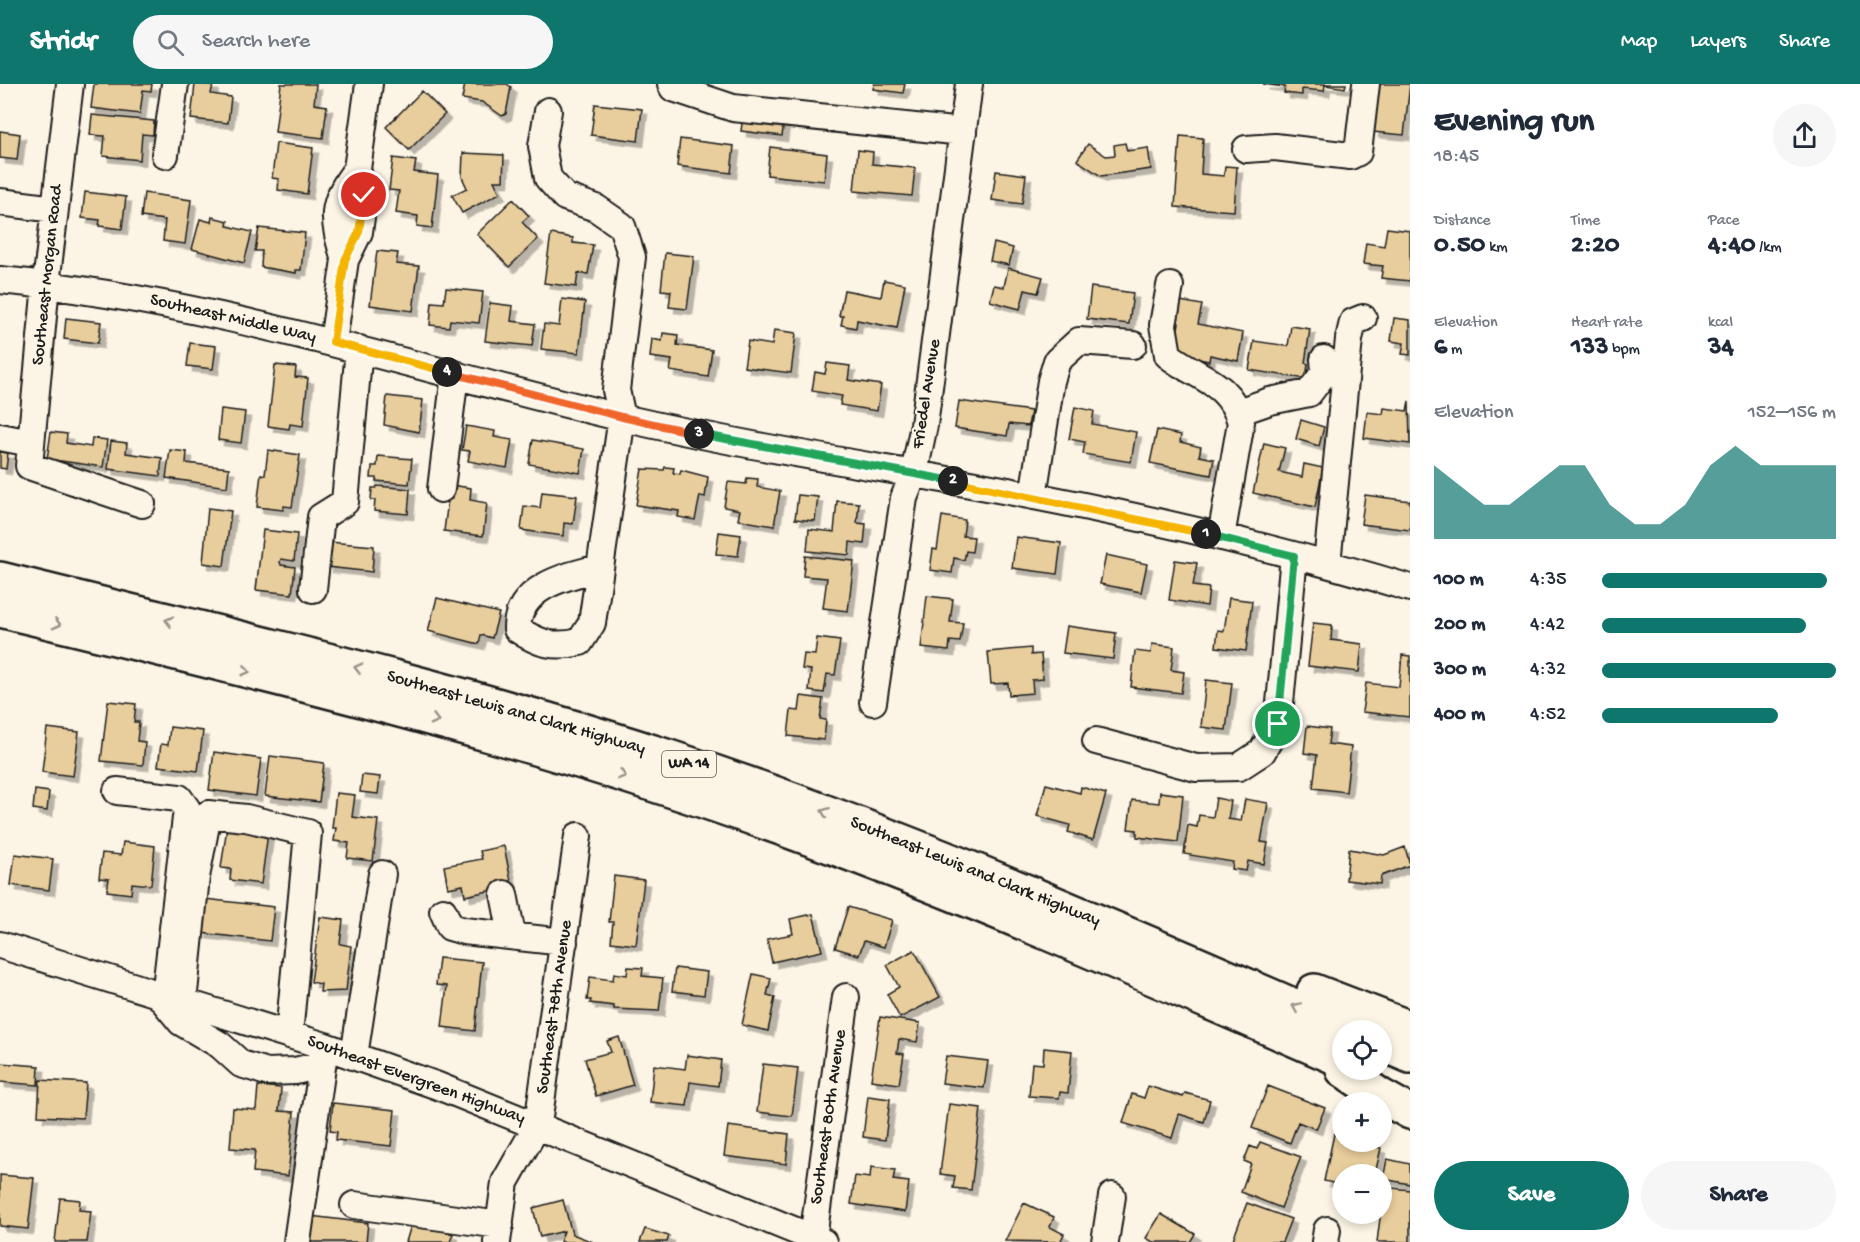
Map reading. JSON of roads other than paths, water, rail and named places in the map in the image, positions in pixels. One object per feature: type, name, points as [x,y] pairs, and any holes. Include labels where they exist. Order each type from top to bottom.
[{"type":"highway","name":"Southeast Lewis and Clark Highway","points":[[0,579],[447,690],[671,758],[892,837],[1049,901],[1332,1022]]},
{"type":"highway","name":"Southeast Lewis and Clark Highway","points":[[0,610],[436,720],[662,787],[886,867],[1332,1056]]},
{"type":"highway","points":[[1049,901],[1146,922],[1410,1028]]},
{"type":"highway","points":[[1312,1047],[1332,1061]]},
{"type":"highway","points":[[1392,1048],[1410,1056]]},
{"type":"highway","points":[[1360,1080],[1410,1112]]},
{"type":"highway","points":[[1388,1080],[1410,1089]]},
{"type":"street","name":"Southeast Morgan Road","points":[[30,454],[46,284],[70,84]]},
{"type":"street","points":[[165,155],[175,84]]},
{"type":"street","points":[[333,342],[345,260],[359,232],[363,204],[364,195],[357,169],[369,84]]},
{"type":"street","points":[[671,84],[673,88],[733,108],[963,132]]},
{"type":"street","name":"Friedel Avenue","points":[[873,702],[903,498],[914,473],[924,425],[969,84]]},
{"type":"street","points":[[1246,149],[1275,147],[1350,156],[1358,152],[1366,84]]},
{"type":"street","points":[[548,111],[542,146],[548,178],[565,197],[596,208],[622,225],[632,257],[616,390],[622,417],[599,568]]},
{"type":"street","points":[[0,202],[55,209]]},
{"type":"street","name":"Southeast Middle Way","points":[[0,280],[46,284],[177,305],[333,342],[622,417],[730,440],[1033,496],[1221,537],[1410,588]]},
{"type":"street","points":[[1170,286],[1163,325],[1168,355],[1184,368],[1201,374],[1224,390],[1238,412],[1241,422],[1221,537]]},
{"type":"street","points":[[1327,564],[1349,339],[1353,322],[1363,318]]},
{"type":"street","points":[[1033,496],[1051,381],[1057,361],[1079,341],[1133,345]]},
{"type":"street","points":[[313,589],[321,517],[345,502],[359,349]]},
{"type":"street","points":[[1238,412],[1270,401],[1310,393],[1325,372],[1324,359]]},
{"type":"street","points":[[441,489],[455,374]]},
{"type":"street","points":[[0,437],[30,454],[142,504]]},
{"type":"street","points":[[1096,741],[1196,768],[1239,767],[1263,752],[1278,724],[1294,556]]},
{"type":"street","points":[[117,791],[179,798],[187,809],[169,997],[182,1022],[220,1045],[241,1065],[267,1072],[295,1071],[324,1055]]},
{"type":"street","points":[[169,997],[208,814],[246,818],[308,833],[289,1035]]},
{"type":"street","name":"Southeast 78th Avenue","points":[[499,1233],[506,1182],[538,1124],[578,836]]},
{"type":"street","points":[[354,1056],[382,874]]},
{"type":"street","points":[[504,894],[512,935]]},
{"type":"street","points":[[443,910],[450,927],[483,934],[512,935],[564,942]]},
{"type":"street","name":"Southeast Evergreen Highway","points":[[0,945],[289,1035],[324,1055],[354,1056],[538,1124],[818,1240]]},
{"type":"street","name":"Southeast 80th Avenue","points":[[818,1240],[846,997]]},
{"type":"street","points":[[297,1242],[324,1055]]},
{"type":"street","points":[[1105,1242],[1112,1196]]},
{"type":"street","points":[[354,1205],[499,1233]]}]
